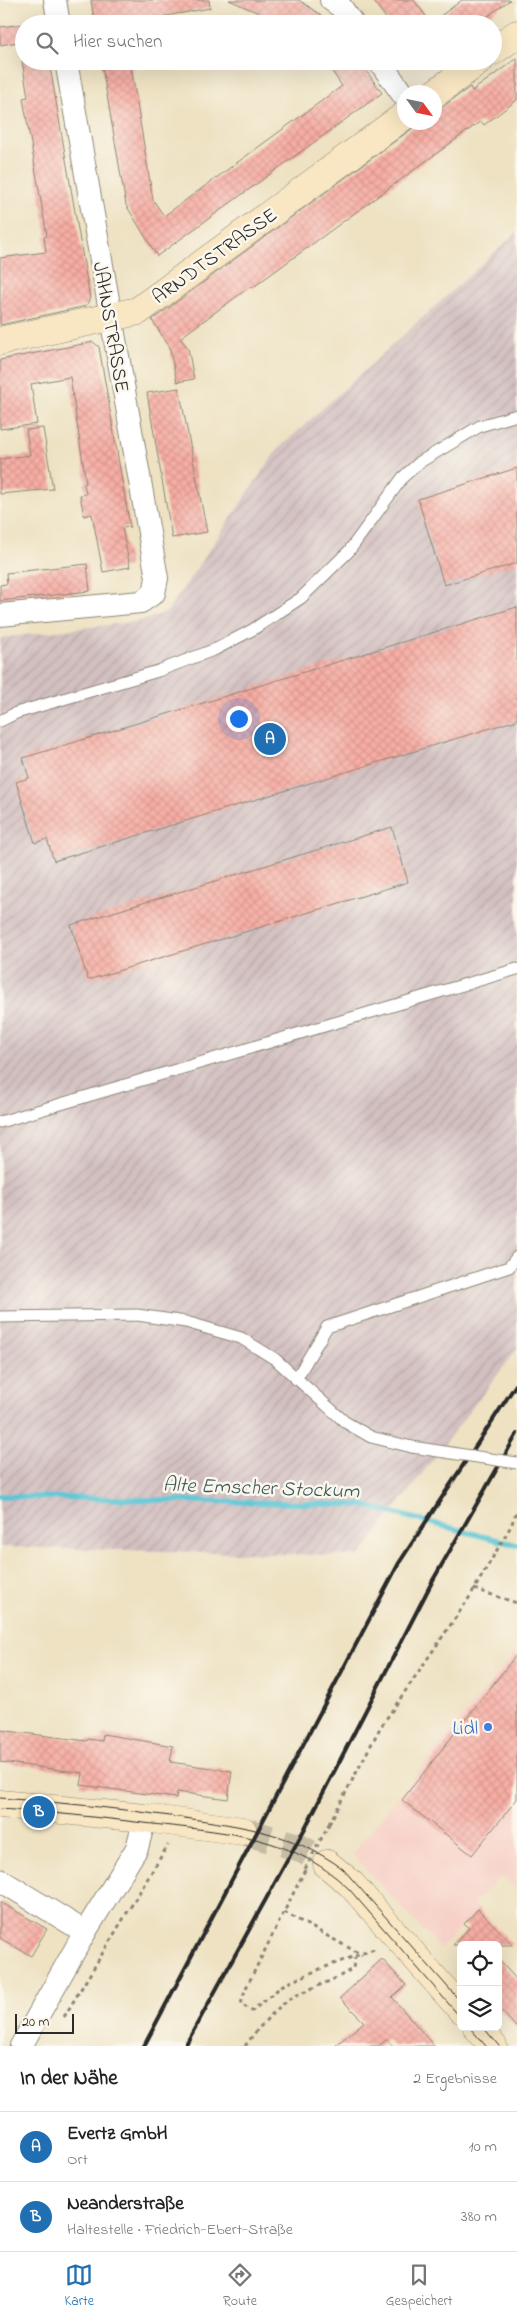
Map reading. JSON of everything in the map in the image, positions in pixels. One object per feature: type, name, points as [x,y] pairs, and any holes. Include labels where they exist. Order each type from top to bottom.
[{"type":"street","points":[[55,0],[58,15]]},
{"type":"street","points":[[332,0],[346,15]]},
{"type":"street","points":[[502,45],[517,34]]},
{"type":"street","name":"JAHNSTRASSE","points":[[0,615],[141,602],[154,593],[158,578],[110,318],[68,70]]},
{"type":"street","points":[[385,70],[397,86]]},
{"type":"street","points":[[442,88],[467,70]]},
{"type":"street","name":"ARNDTSTRASSE","points":[[0,342],[138,311],[397,121]]},
{"type":"street","points":[[0,1804],[145,1818],[243,1831]]},
{"type":"street","points":[[21,2046],[85,1932],[137,1848],[145,1818]]},
{"type":"street","points":[[316,1867],[351,1884],[457,2004]]},
{"type":"street","points":[[0,1880],[85,1932]]},
{"type":"street","points":[[480,2031],[493,2046]]},
{"type":"lane","points":[[0,721],[16,713],[158,671],[216,648],[252,630],[301,598],[349,551],[402,477],[420,462],[480,426],[517,415]]},
{"type":"lane","points":[[0,1122],[517,968]]},
{"type":"lane","points":[[296,1379],[327,1327],[508,1267],[517,1257]]},
{"type":"lane","points":[[0,1317],[137,1315],[186,1322],[241,1338],[275,1359],[346,1422],[371,1438],[412,1447],[517,1464]]},
{"type":"path","points":[[284,1912],[362,1955],[320,1968],[283,1985],[252,2011],[241,2004],[245,1990],[284,1912],[316,1867],[329,1824],[380,1728],[474,1589],[511,1526],[517,1510]]},
{"type":"path","points":[[474,1589],[517,1602]]},
{"type":"path","points":[[60,2023],[160,1859],[180,1822]]},
{"type":"path","points":[[245,2046],[269,2016],[298,1994],[338,1979],[353,1968],[356,1956]]},
{"type":"shaded area","points":[[517,232],[517,1349],[359,1556],[0,1547],[0,638],[140,621],[167,612],[277,450]]},
{"type":"shaded area","points":[[517,1650],[517,1888],[501,1876],[473,1903],[478,1909],[440,1948],[352,1854]]},
{"type":"building","points":[[91,0],[209,0],[210,8],[172,15],[94,15]]},
{"type":"building","points":[[229,0],[299,0],[321,15],[263,15]]},
{"type":"building","points":[[373,0],[414,0],[425,15],[384,15]]},
{"type":"building","points":[[462,0],[510,0],[489,15],[442,15]]},
{"type":"building","points":[[15,25],[15,42],[0,45],[0,27]]},
{"type":"building","points":[[517,58],[517,100],[484,125],[481,121],[252,288],[251,286],[180,338],[188,348],[194,379],[177,382],[169,346],[152,320],[410,130],[442,130],[442,107],[470,87],[472,91]]},
{"type":"building","points":[[24,70],[51,70],[90,299],[86,306],[0,325],[0,258],[46,252],[44,237],[47,236],[23,98],[28,97]]},
{"type":"building","points":[[103,70],[131,70],[153,200],[164,216],[342,86],[331,70],[365,70],[382,93],[157,256],[126,205]]},
{"type":"building","points":[[93,342],[99,347],[130,527],[122,528],[130,567],[103,572],[92,514],[84,516],[80,495],[86,494],[84,484],[86,483],[70,377],[31,384],[37,424],[0,429],[0,360]]},
{"type":"building","points":[[179,388],[207,532],[172,538],[147,393]]},
{"type":"building","points":[[43,428],[53,489],[0,494],[0,459],[30,455],[26,430]]},
{"type":"building","points":[[517,468],[517,563],[444,585],[418,499]]},
{"type":"building","points":[[87,564],[90,591],[0,601],[0,585],[7,584],[6,573]]},
{"type":"building","points":[[517,607],[517,720],[54,861],[47,839],[35,843],[16,782],[29,778],[23,758]]},
{"type":"building","points":[[392,827],[408,882],[88,980],[71,925]]},
{"type":"building","name":"Lidl","points":[[517,1654],[517,1799],[472,1855],[402,1800]]},
{"type":"building","points":[[0,1730],[87,1741],[88,1739],[102,1741],[103,1734],[173,1746],[170,1762],[232,1771],[228,1799],[177,1792],[176,1798],[81,1785],[83,1773],[0,1762]]},
{"type":"building","points":[[0,1902],[47,1929],[31,1956],[0,1938]]},
{"type":"building","points":[[478,1909],[513,1945],[502,1945],[502,1941],[457,1941],[457,1945],[453,1945],[469,1928],[464,1924]]},
{"type":"building","points":[[382,1959],[406,1985],[392,1997],[434,2046],[392,2046],[387,2039],[379,2046],[335,2046],[364,2022],[340,1998]]},
{"type":"building","points":[[502,1963],[517,1980],[517,2028],[502,2011]]},
{"type":"waterway","name":"Alte Emscher Stockum","points":[[0,1496],[362,1505],[517,1545]]},
{"type":"tunnel","points":[[243,1831],[298,1847],[327,1864]]},
{"type":"tram line","points":[[0,1798],[107,1808],[239,1826],[282,1837],[303,1846],[343,1869],[457,1997]]},
{"type":"tram line","points":[[0,1809],[90,1817],[227,1833],[253,1838],[303,1856],[326,1870],[349,1889],[457,2013]]},
{"type":"tram line","points":[[473,2031],[486,2046]]},
{"type":"tram line","points":[[486,2031],[499,2046]]},
{"type":"railway","points":[[144,2046],[399,1563],[517,1383]]},
{"type":"railway","points":[[185,2046],[304,1830],[433,1580],[517,1434]]},
{"type":"place","name":"Evertz GmbH","points":[[270,739]]},
{"type":"place","name":"Lidl","points":[[488,1727]]},
{"type":"place","name":"Neanderstraße","points":[[39,1812]]}]
